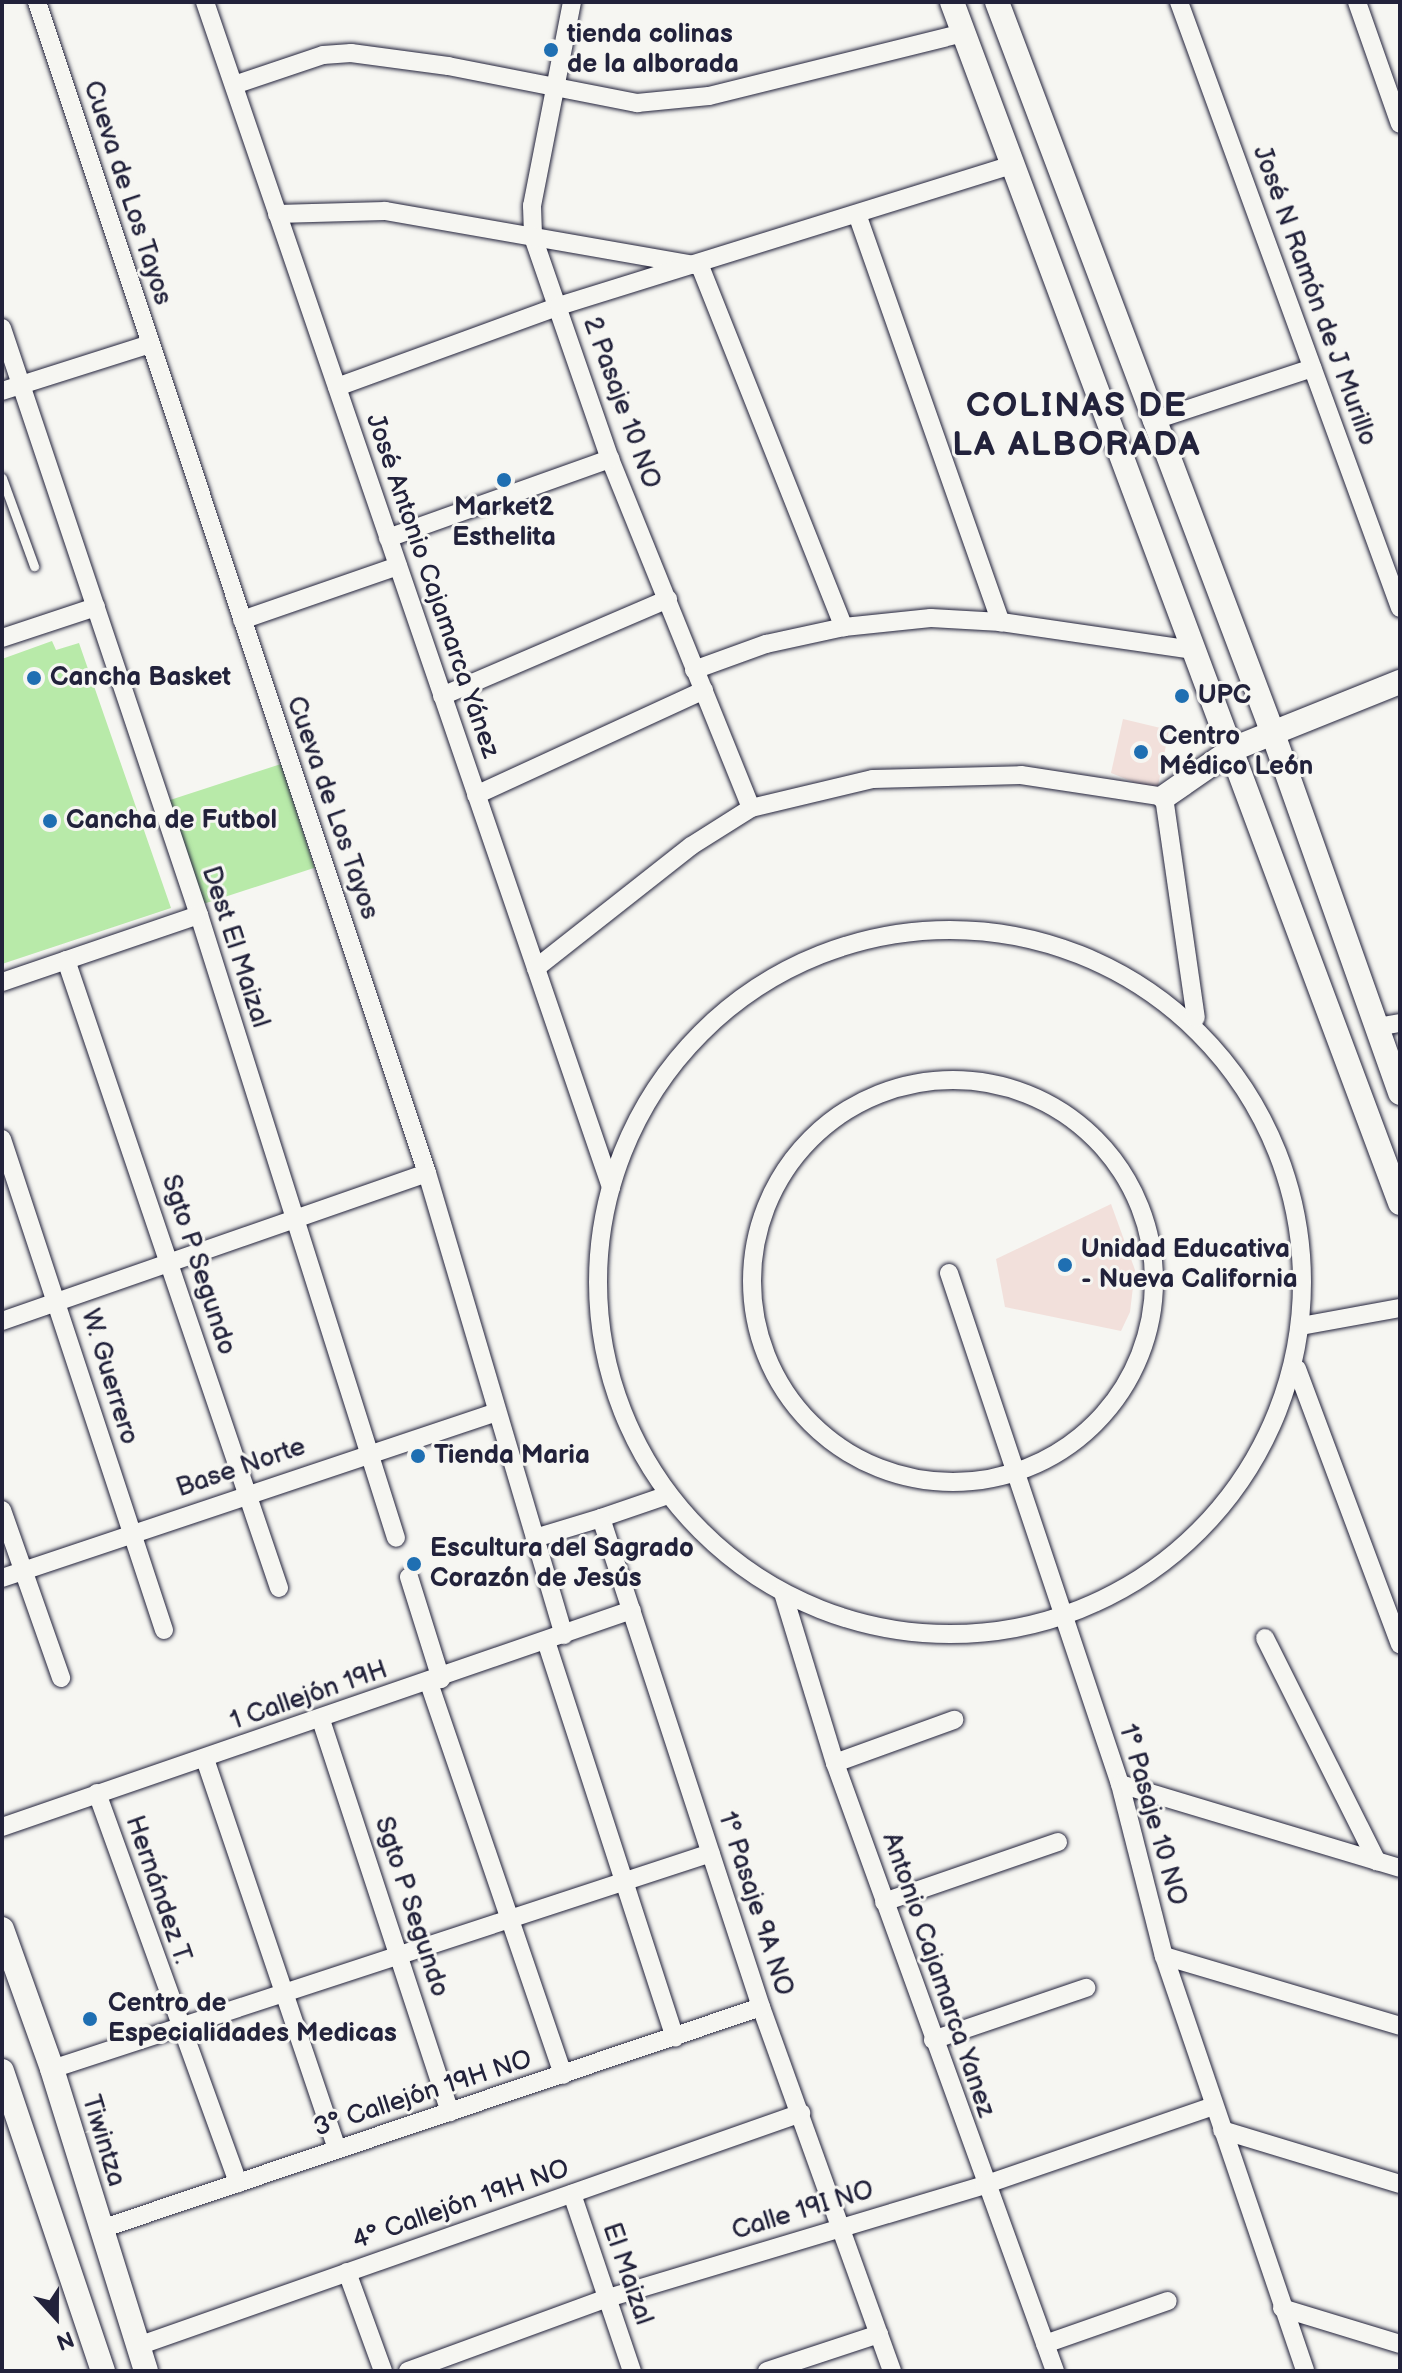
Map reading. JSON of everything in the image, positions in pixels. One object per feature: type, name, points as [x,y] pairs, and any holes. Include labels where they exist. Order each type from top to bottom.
[{"type":"street","name":"Cueva de Los Tayos","points":[[37,2],[427,1173],[535,1538],[555,1638],[623,1882],[675,2038]]},
{"type":"street","name":"José Antonio Cajamarca Yánez","points":[[205,2],[611,1187]]},
{"type":"street","name":"2 Pasaje 10 NO","points":[[572,2],[532,206],[533,237],[610,459],[751,808]]},
{"type":"street","points":[[952,2],[1400,1203]]},
{"type":"street","points":[[997,2],[1152,421],[1389,1025],[1400,1093]]},
{"type":"street","name":"José N Ramón de J Murillo","points":[[1179,2],[1400,608]]},
{"type":"street","points":[[1357,2],[1400,124]]},
{"type":"street","points":[[234,85],[323,55],[351,53],[637,103],[709,96],[964,33]]},
{"type":"street","points":[[337,387],[559,306],[700,266],[1014,164]]},
{"type":"street","points":[[277,214],[385,211],[700,266]]},
{"type":"street","points":[[857,214],[1001,622]]},
{"type":"street","points":[[700,266],[844,627]]},
{"type":"street","name":"Dest El Maizal","points":[[2,328],[199,915],[293,1222],[396,1538]]},
{"type":"street","points":[[2,391],[150,344]]},
{"type":"street","points":[[1152,421],[1312,368]]},
{"type":"street","points":[[388,538],[610,459]]},
{"type":"street","points":[[242,620],[398,566]]},
{"type":"street","points":[[442,696],[668,599]]},
{"type":"street","points":[[2,638],[96,607]]},
{"type":"street","points":[[694,670],[766,644],[844,627],[931,618],[1001,622],[1194,650]]},
{"type":"street","points":[[536,968],[691,846],[751,808],[873,779],[1021,775],[1164,797],[1233,749],[1400,682]]},
{"type":"street","points":[[476,795],[704,690]]},
{"type":"street","points":[[1164,797],[1196,1018]]},
{"type":"street","points":[[2,982],[199,915]]},
{"type":"street","points":[[907,929],[1011,930],[1110,960],[1196,1018],[1235,1074],[1268,1148],[1301,1326],[1297,1369],[1253,1475],[1171,1563],[1065,1618],[970,1636],[887,1629],[783,1593],[720,1550],[668,1495],[628,1425],[604,1348],[598,1267],[611,1187],[653,1093],[720,1014],[808,958],[907,929]]},
{"type":"street","name":"Sgto P Segundo","points":[[66,960],[172,1264],[279,1588]]},
{"type":"street","points":[[925,1081],[1004,1087],[1054,1106],[1106,1148],[1141,1204],[1156,1269],[1148,1336],[1120,1396],[1073,1444],[1013,1474],[947,1484],[881,1471],[823,1438],[779,1388],[754,1326],[750,1260],[769,1196],[807,1141],[861,1101],[925,1081]]},
{"type":"street","name":"W. Guerrero","points":[[2,1139],[59,1302],[129,1533],[164,1630]]},
{"type":"street","points":[[2,1321],[427,1173]]},
{"type":"street","name":"1° Pasaje 10 NO","points":[[949,1273],[1013,1474],[1120,1784],[1164,1956],[1305,2371]]},
{"type":"street","points":[[1301,1326],[1400,1308]]},
{"type":"street","points":[[1297,1369],[1400,1644]]},
{"type":"street","name":"Base Norte","points":[[2,1578],[497,1412]]},
{"type":"street","points":[[535,1538],[668,1495]]},
{"type":"street","points":[[2,1510],[21,1572],[61,1678]]},
{"type":"street","name":"1º Pasaje 9A NO","points":[[601,1518],[761,2007],[892,2371]]},
{"type":"street","points":[[409,1577],[435,1681],[508,1918],[563,2075]]},
{"type":"street","name":"Antonio Cajamarca Yanez","points":[[783,1593],[835,1763],[984,2185],[1055,2371]]},
{"type":"street","name":"1 Callejón 19H","points":[[2,1827],[435,1681],[632,1610]]},
{"type":"street","points":[[1265,1638],[1377,1862]]},
{"type":"street","name":"Sgto P Segundo","points":[[321,1720],[401,1953],[450,2112]]},
{"type":"street","points":[[835,1763],[954,1720]]},
{"type":"street","points":[[205,1759],[337,2149]]},
{"type":"street","points":[[1120,1784],[1400,1868]]},
{"type":"street","name":"Hernández T.","points":[[97,1793],[179,2030],[238,2183]]},
{"type":"street","points":[[884,1902],[1058,1842]]},
{"type":"street","points":[[52,2069],[179,2030],[286,1991],[711,1853]]},
{"type":"street","name":"Tiwintza","points":[[2,1929],[52,2069],[146,2371]]},
{"type":"street","points":[[1164,1956],[1400,2026]]},
{"type":"street","points":[[933,2040],[1086,1988]]},
{"type":"street","name":"3° Callejón 19H NO","points":[[101,2229],[761,2007]]},
{"type":"street","points":[[2,2071],[103,2371]]},
{"type":"street","name":"Calle 19I NO","points":[[408,2371],[608,2298],[984,2185],[1214,2106]]},
{"type":"street","name":"4° Callejón 19H NO","points":[[138,2346],[801,2113]]},
{"type":"street","points":[[1222,2130],[1400,2184]]},
{"type":"street","name":"El Maizal","points":[[572,2194],[632,2371]]},
{"type":"street","points":[[347,2272],[383,2371]]},
{"type":"street","points":[[81,2306],[121,2292]]},
{"type":"street","points":[[1045,2344],[1168,2301]]},
{"type":"street","points":[[1282,2308],[1400,2344]]},
{"type":"street","points":[[767,2371],[879,2334]]},
{"type":"lane","points":[[2,478],[34,566]]},
{"type":"shaded area","name":"Centro Médico León","points":[[1123,719],[1169,730],[1158,786],[1151,789],[1111,773]]},
{"type":"shaded area","name":"Unidad Educativa - Nueva California","points":[[1111,1204],[1135,1270],[1130,1312],[1121,1331],[1005,1307],[996,1259]]},
{"type":"green space","points":[[52,641],[56,650],[79,643],[171,908],[2,964],[2,659]]},
{"type":"green space","points":[[281,764],[315,868],[202,904],[168,801]]},
{"type":"place","name":"tienda colinas de la alborada","points":[[551,50]]},
{"type":"place","name":"Market2 Esthelita","points":[[504,480]]},
{"type":"place","name":"Cancha Basket","points":[[34,678]]},
{"type":"place","name":"UPC","points":[[1182,696]]},
{"type":"place","name":"Centro Médico León","points":[[1141,752]]},
{"type":"place","name":"Cancha de Futbol","points":[[50,821]]},
{"type":"place","name":"Unidad Educativa - Nueva California","points":[[1065,1265]]},
{"type":"place","name":"Tienda Maria","points":[[418,1456]]},
{"type":"place","name":"Escultura del Sagrado Corazón de Jesús","points":[[414,1564]]},
{"type":"place","name":"Centro de Especialidades Medicas","points":[[90,2019]]},
{"type":"district","name":"COLINAS DE LA ALBORADA","points":[[1077,424]]}]
